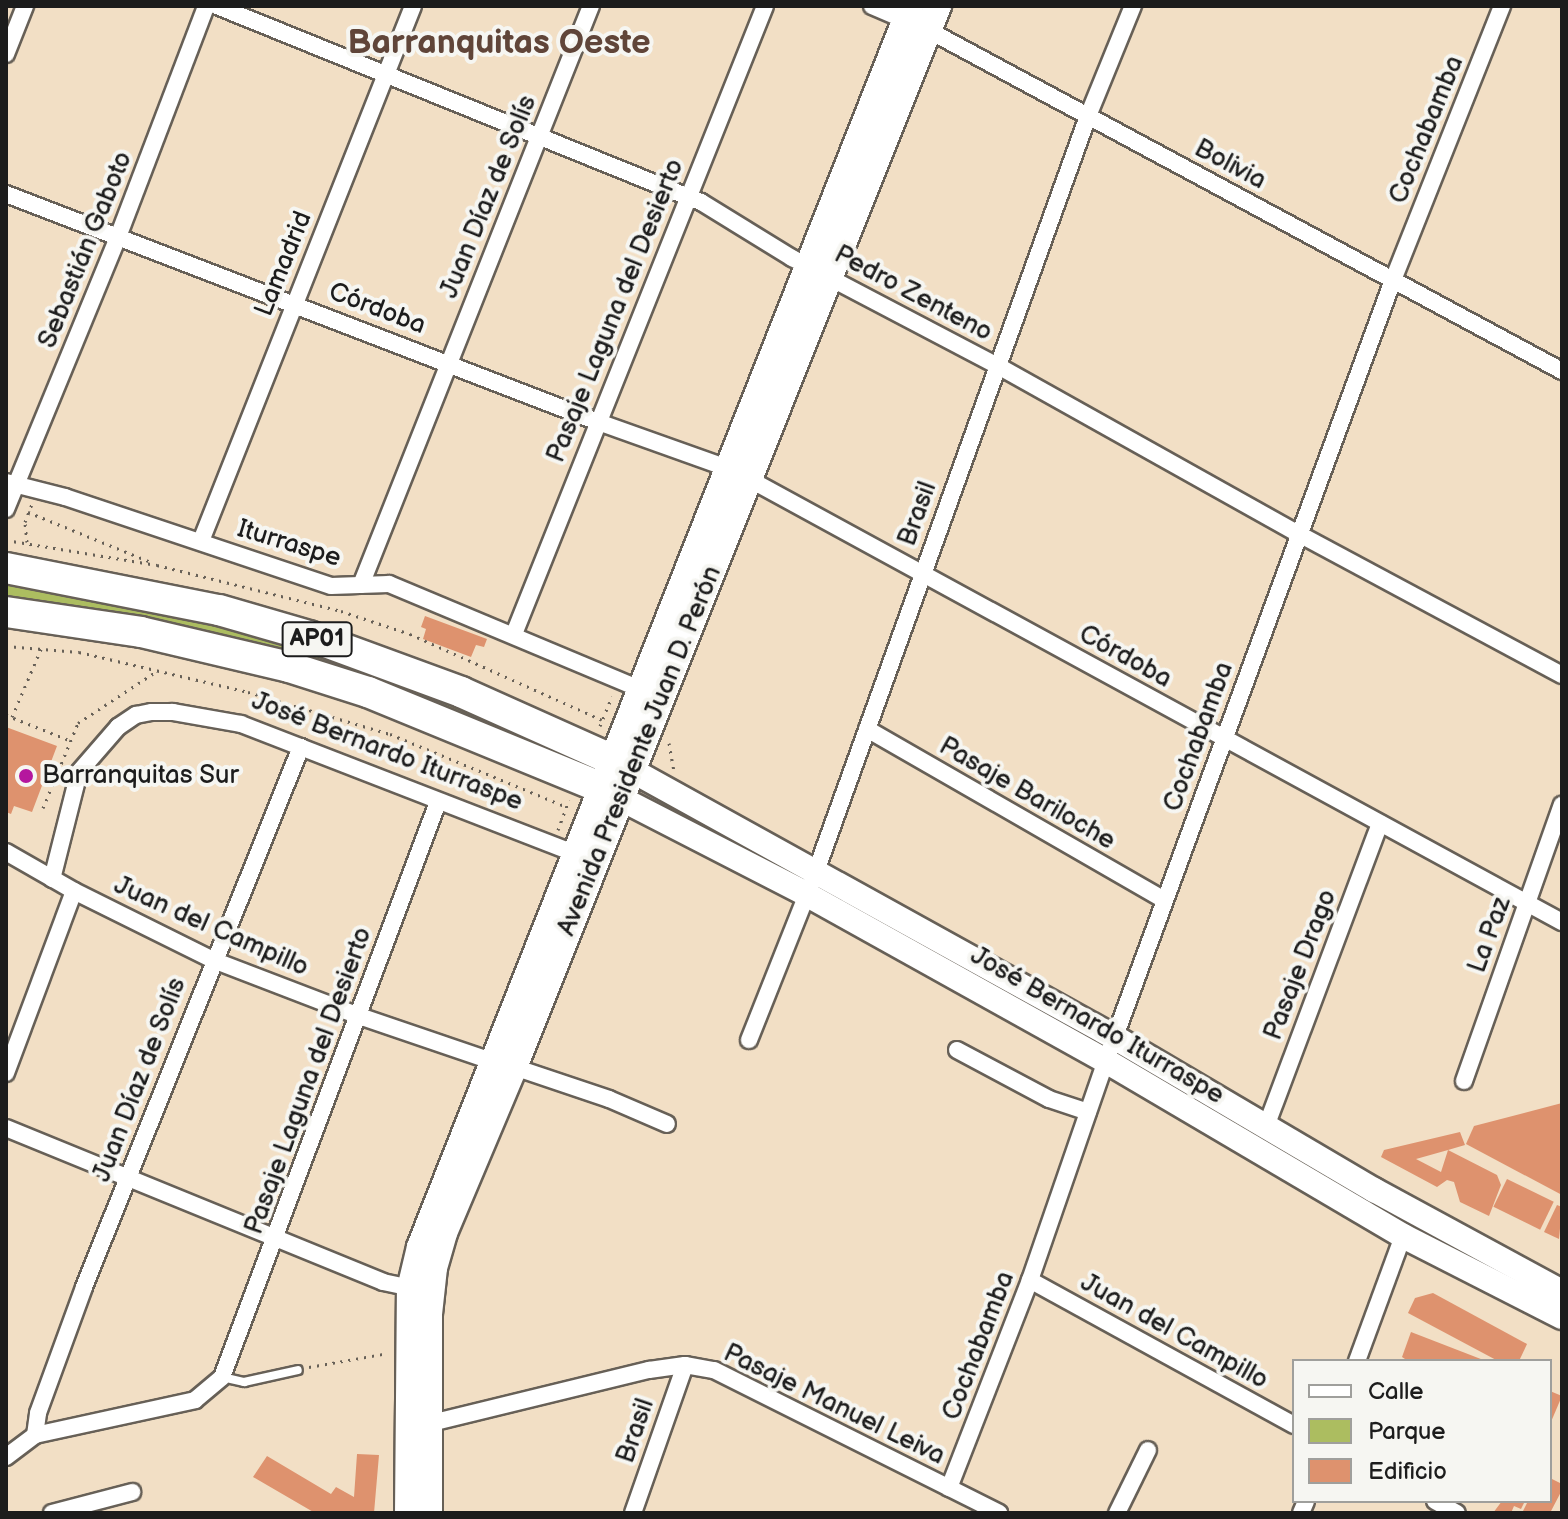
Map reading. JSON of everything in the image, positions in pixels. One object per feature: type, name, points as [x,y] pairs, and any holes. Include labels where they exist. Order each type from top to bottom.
[{"type":"highway","name":"AP01","points":[[6,568],[219,610],[309,636],[461,692],[612,759]]},
{"type":"highway","name":"AP01","points":[[6,612],[141,632],[289,667],[368,692],[600,788]]},
{"type":"main road","name":"Avenida Presidente Juan D. Perón","points":[[612,759],[648,727],[740,474],[921,15]]},
{"type":"main road","name":"Avenida Presidente Juan D. Perón","points":[[429,1513],[408,1349],[430,1221],[504,1065],[612,759],[630,686],[740,474]]},
{"type":"main road","name":"José Bernardo Iturraspe","points":[[612,759],[666,788],[810,884],[1403,1236],[1554,1294]]},
{"type":"main road","name":"Avenida Presidente Juan D. Perón","points":[[504,1065],[565,850],[600,788]]},
{"type":"main road","name":"José Bernardo Iturraspe","points":[[600,788],[810,884],[1114,1037],[1554,1294]]},
{"type":"main road","name":"Avenida Presidente Juan D. Perón","points":[[408,1513],[420,1426],[420,1289]]},
{"type":"main road","points":[[1554,1294],[1562,1319]]},
{"type":"street","points":[[6,54],[25,6]]},
{"type":"street","name":"Sebastián Gaboto","points":[[6,509],[12,484],[118,237],[206,6]]},
{"type":"street","name":"Pedro Zenteno","points":[[217,6],[687,196],[1299,534],[1562,675]]},
{"type":"street","name":"Lamadrid","points":[[201,541],[413,6]]},
{"type":"street","name":"Juan Díaz de Solís","points":[[361,585],[591,6]]},
{"type":"street","name":"Pasaje Laguna del Desierto","points":[[514,634],[765,6]]},
{"type":"street","name":"Bolivia","points":[[872,6],[921,15],[1088,116],[1562,371]]},
{"type":"street","name":"Brasil","points":[[749,1040],[867,729],[1088,116],[1133,6]]},
{"type":"street","name":"Cochabamba","points":[[949,1488],[1030,1280],[1114,1037],[1393,280],[1502,6]]},
{"type":"street","name":"Córdoba","points":[[6,194],[740,474],[1562,922]]},
{"type":"street","name":"Iturraspe","points":[[12,484],[201,541],[331,586],[389,584],[514,634],[630,686]]},
{"type":"street","name":"José Bernardo Iturraspe","points":[[52,879],[74,787],[89,759],[118,727],[136,715],[173,712],[241,724],[565,850]]},
{"type":"street","name":"Pasaje Bariloche","points":[[867,729],[1164,900]]},
{"type":"street","name":"Juan Díaz de Solís","points":[[35,1435],[43,1399],[128,1177],[301,747]]},
{"type":"street","name":"Pasaje Laguna del Desierto","points":[[222,1377],[438,802]]},
{"type":"street","name":"La Paz","points":[[1464,1081],[1562,805]]},
{"type":"street","name":"Pasaje Drago","points":[[1267,1124],[1380,824]]},
{"type":"street","name":"Juan del Campillo","points":[[6,852],[74,891],[213,960],[359,1016],[609,1099],[667,1124]]},
{"type":"street","points":[[6,1073],[74,891]]},
{"type":"street","points":[[957,1050],[1049,1099],[1088,1112]]},
{"type":"street","points":[[6,1128],[383,1282],[420,1289]]},
{"type":"street","points":[[1358,1359],[1403,1236]]},
{"type":"street","name":"Juan del Campillo","points":[[1030,1280],[1292,1424]]},
{"type":"street","name":"Brasil","points":[[633,1513],[685,1365]]},
{"type":"street","name":"Pasaje Manuel Leiva","points":[[420,1426],[649,1370],[685,1365],[714,1370],[999,1513]]},
{"type":"street","points":[[6,1457],[35,1435],[195,1400],[222,1377]]},
{"type":"street","points":[[1117,1513],[1148,1450]]},
{"type":"street","points":[[52,1513],[82,1509],[132,1492]]},
{"type":"street","points":[[1439,1503],[1457,1513]]},
{"type":"lane","points":[[222,1377],[244,1382],[298,1370]]},
{"type":"path","points":[[27,542],[25,522],[37,490]]},
{"type":"path","points":[[28,512],[157,565]]},
{"type":"path","points":[[6,646],[79,652],[248,692],[390,734],[567,807]]},
{"type":"path","points":[[12,717],[41,649]]},
{"type":"path","points":[[43,808],[78,723],[157,671]]},
{"type":"path","points":[[612,759],[630,686]]},
{"type":"path","points":[[6,715],[71,741]]},
{"type":"path","points":[[648,727],[666,736],[676,765],[666,788]]},
{"type":"path","points":[[567,807],[600,788]]},
{"type":"path","points":[[565,850],[567,807]]},
{"type":"path","points":[[298,1370],[408,1349]]},
{"type":"green space","points":[[6,568],[132,591],[591,749],[602,788],[368,692],[6,612]]},
{"type":"building","points":[[425,616],[487,639],[484,647],[476,645],[471,657],[423,639],[426,629],[421,627]]},
{"type":"building","name":"Barranquitas Sur","points":[[6,727],[57,746],[32,812],[14,806],[11,814],[6,812]]},
{"type":"building","points":[[1562,1103],[1562,1195],[1466,1144],[1474,1126]]},
{"type":"building","points":[[1460,1132],[1465,1145],[1448,1150],[1497,1175],[1501,1185],[1489,1216],[1460,1202],[1454,1182],[1447,1180],[1437,1187],[1381,1157],[1384,1150]],"holes":[[[1448,1150],[1441,1172],[1416,1159]]]},
{"type":"building","points":[[1507,1179],[1554,1202],[1540,1230],[1493,1207]]},
{"type":"building","points":[[1557,1205],[1562,1207],[1559,1239],[1544,1232]]},
{"type":"building","points":[[1433,1293],[1527,1344],[1520,1359],[1494,1359],[1408,1313],[1415,1298]]},
{"type":"building","points":[[1411,1332],[1481,1359],[1405,1359],[1402,1357]]},
{"type":"building","points":[[1552,1392],[1562,1396],[1552,1420]]},
{"type":"building","points":[[357,1454],[379,1455],[374,1513],[315,1513],[253,1477],[267,1456],[331,1494],[336,1487],[354,1497]]},
{"type":"building","points":[[1552,1479],[1562,1484],[1550,1513],[1522,1513],[1527,1503],[1552,1503]]},
{"type":"building","points":[[1500,1503],[1524,1503],[1521,1509],[1514,1506],[1511,1513],[1493,1513]]},
{"type":"place","name":"Barranquitas Sur","points":[[26,776]]},
{"type":"district","name":"Barranquitas Oeste","points":[[499,43]]}]
